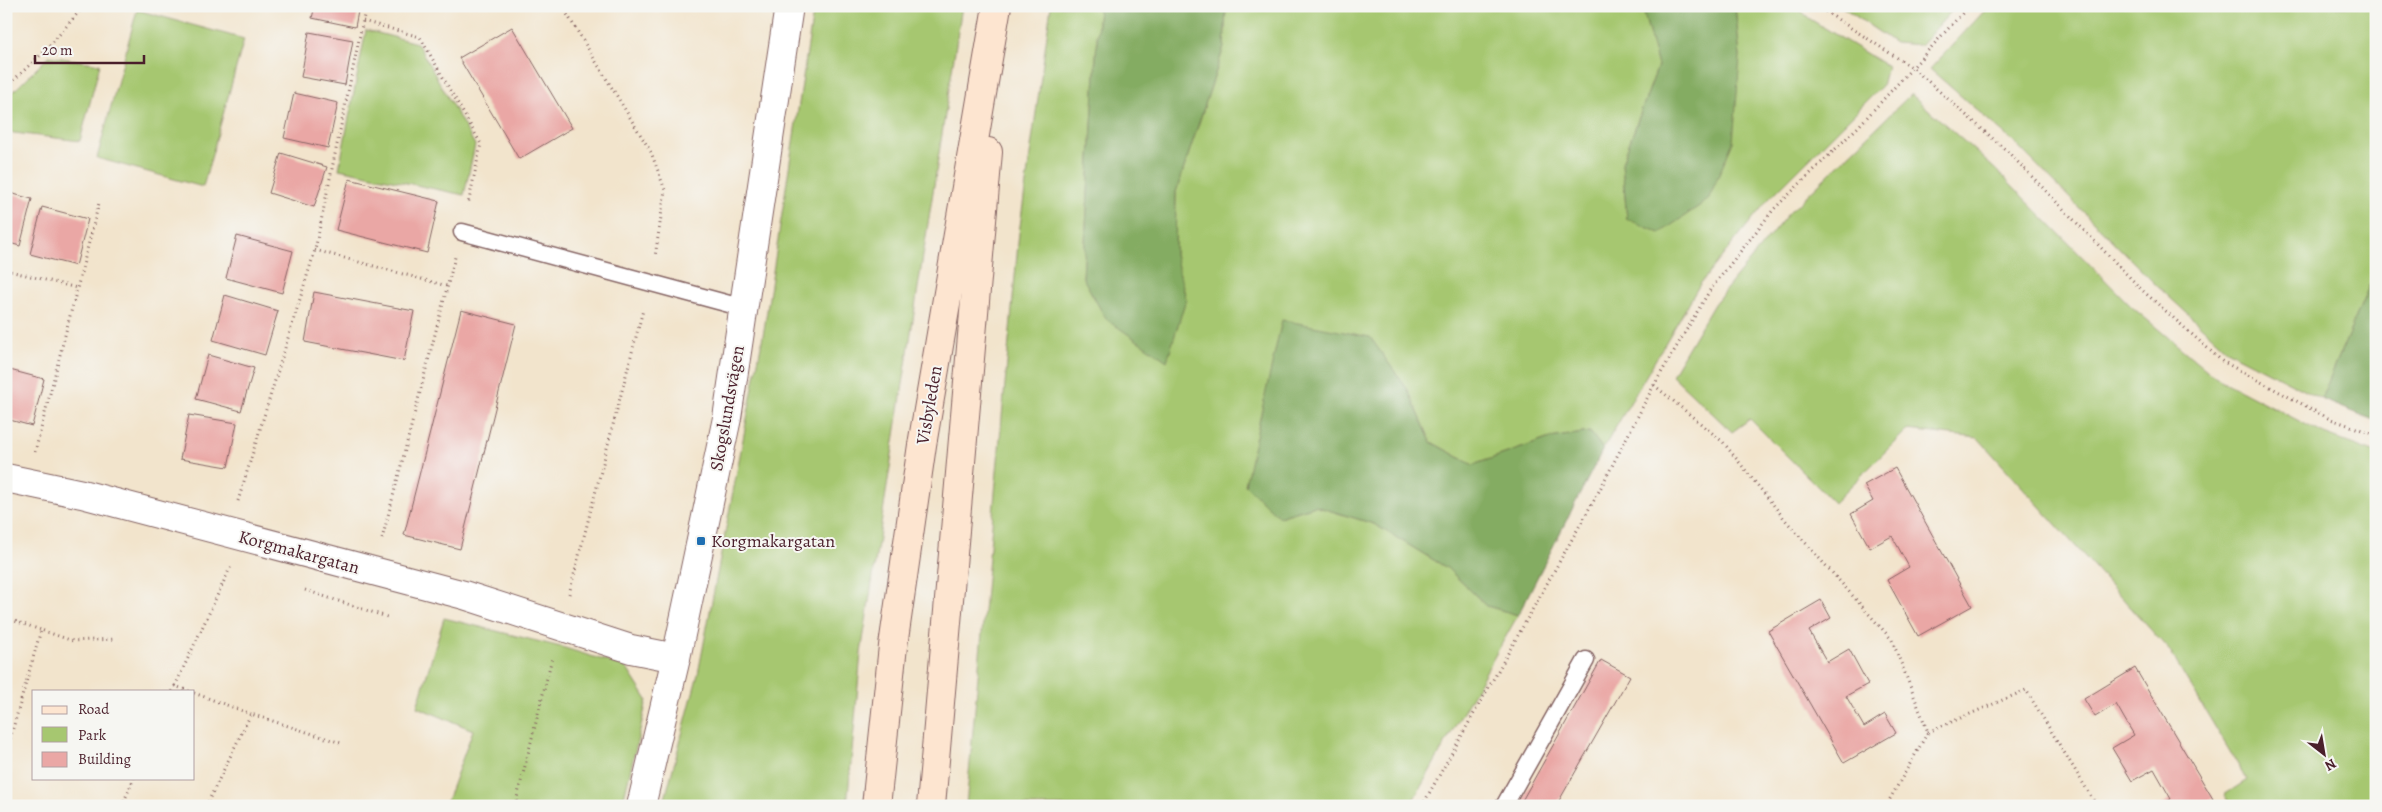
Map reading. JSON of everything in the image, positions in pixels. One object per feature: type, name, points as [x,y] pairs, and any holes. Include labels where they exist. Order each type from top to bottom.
[{"type":"main road","name":"Visbyleden","points":[[876,806],[893,646],[922,445],[997,6]]},
{"type":"main road","name":"Visbyleden","points":[[931,806],[1001,6]]},
{"type":"street","name":"Skogslundsvägen","points":[[641,806],[676,658],[727,418],[789,6]]},
{"type":"street","name":"Korgmakargatan","points":[[6,478],[82,494],[464,595],[631,649],[676,658]]},
{"type":"lane","points":[[462,232],[744,308]]},
{"type":"lane","points":[[1504,806],[1586,660]]},
{"type":"path","points":[[6,87],[45,51],[84,6]]},
{"type":"path","points":[[228,534],[315,250],[366,6]]},
{"type":"path","points":[[515,806],[650,283],[661,227],[665,190],[651,152],[562,6]]},
{"type":"path","points":[[1817,6],[1913,68],[2008,152],[2142,290],[2222,361],[2328,418],[2376,436]]},
{"type":"path","points":[[1422,806],[1598,493],[1654,385],[1710,290],[1774,209],[1858,127],[1969,6]]},
{"type":"path","points":[[363,21],[420,37],[481,144],[462,232],[373,572]]},
{"type":"path","points":[[34,455],[99,203]]},
{"type":"path","points":[[315,250],[448,286]]},
{"type":"path","points":[[6,270],[77,288]]},
{"type":"path","points":[[1654,385],[1723,442],[1787,522],[1892,640],[1928,732]]},
{"type":"path","points":[[173,690],[231,565],[240,568]]},
{"type":"path","points":[[296,586],[387,617]]},
{"type":"path","points":[[6,618],[74,641],[115,639]]},
{"type":"path","points":[[6,754],[41,630]]},
{"type":"path","points":[[175,686],[186,690]]},
{"type":"path","points":[[1886,806],[1928,732],[2026,690],[2097,806]]},
{"type":"path","points":[[195,693],[251,714],[341,743]]},
{"type":"path","points":[[206,806],[251,714]]},
{"type":"path","points":[[122,806],[133,780]]},
{"type":"green space","points":[[814,6],[962,6],[861,653],[847,806],[663,806],[698,674],[764,330]]},
{"type":"green space","points":[[1051,6],[1099,6],[1083,278],[1186,299],[1175,255],[1176,192],[1224,47],[1226,6],[1642,6],[1658,66],[1622,163],[1627,219],[1740,57],[1735,6],[1796,6],[1810,19],[1887,66],[1882,86],[1767,201],[1700,284],[1603,449],[1590,432],[1550,438],[1473,465],[1431,442],[1408,390],[1279,517],[1315,506],[1374,524],[1447,568],[1487,606],[1518,615],[1410,806],[966,806],[1019,233]]},
{"type":"green space","points":[[1099,6],[1226,6],[1224,47],[1176,192],[1175,255],[1186,299],[1167,361],[1106,319],[1083,278]]},
{"type":"green space","points":[[1642,6],[1735,6],[1740,57],[1733,142],[1708,200],[1660,233],[1627,219],[1622,163],[1658,66]]},
{"type":"green space","points":[[1841,6],[1956,6],[1921,45],[1895,43]]},
{"type":"green space","points":[[1989,6],[2376,6],[2376,270],[2321,399],[2228,351],[2154,283],[2019,147],[1930,69]]},
{"type":"green space","points":[[137,10],[244,39],[203,187],[97,158]]},
{"type":"green space","points":[[366,30],[417,43],[475,145],[464,195],[339,169]]},
{"type":"green space","points":[[49,56],[100,64],[80,141],[6,132],[6,99]]},
{"type":"green space","points":[[1911,94],[1995,169],[2132,307],[2215,377],[2324,434],[2376,453],[2376,806],[2231,806],[2224,795],[2247,780],[2169,650],[1978,438],[1907,430],[1834,503],[1750,419],[1732,432],[1672,375],[1714,304],[1788,214]]},
{"type":"green space","points":[[2376,270],[2376,421],[2321,399]]},
{"type":"green space","points":[[1282,320],[1370,337],[1408,390],[1431,442],[1473,465],[1550,438],[1590,432],[1603,449],[1518,615],[1487,606],[1447,568],[1374,524],[1315,506],[1279,517],[1245,485]]},
{"type":"green space","points":[[444,618],[565,648],[626,667],[647,700],[622,806],[445,806],[473,730],[417,707]]},
{"type":"building","points":[[315,6],[359,6],[355,27],[312,18]]},
{"type":"building","points":[[512,27],[572,128],[519,159],[459,58]]},
{"type":"building","points":[[309,32],[353,40],[345,85],[301,77]]},
{"type":"building","points":[[294,93],[338,103],[328,148],[284,138]]},
{"type":"building","points":[[281,153],[327,167],[314,207],[269,193]]},
{"type":"building","points":[[349,179],[439,201],[427,253],[336,230]]},
{"type":"building","points":[[6,192],[32,199],[20,246],[6,242]]},
{"type":"building","points":[[42,207],[88,219],[76,266],[30,254]]},
{"type":"building","points":[[237,236],[293,251],[282,293],[226,278]]},
{"type":"building","points":[[314,292],[414,311],[404,361],[305,342]]},
{"type":"building","points":[[225,295],[278,311],[265,355],[213,340]]},
{"type":"building","points":[[461,310],[516,324],[460,549],[404,535]]},
{"type":"building","points":[[208,355],[254,368],[241,411],[196,399]]},
{"type":"building","points":[[6,369],[44,379],[32,426],[6,419]]},
{"type":"building","points":[[189,415],[237,423],[228,467],[180,459]]},
{"type":"building","points":[[1895,468],[1972,606],[1918,636],[1887,580],[1909,567],[1892,536],[1870,548],[1851,514],[1873,501],[1864,485]]},
{"type":"building","points":[[1821,600],[1831,618],[1809,631],[1827,662],[1849,649],[1868,684],[1846,696],[1864,727],[1885,714],[1896,733],[1844,763],[1768,631]]},
{"type":"building","points":[[1601,660],[1630,676],[1556,806],[1519,806]]},
{"type":"building","points":[[2135,668],[2213,799],[2201,806],[2160,806],[2171,799],[2154,769],[2132,781],[2112,748],[2134,735],[2116,704],[2095,717],[2084,699]]},
{"type":"place","name":"Korgmakargatan","points":[[701,541]]}]
